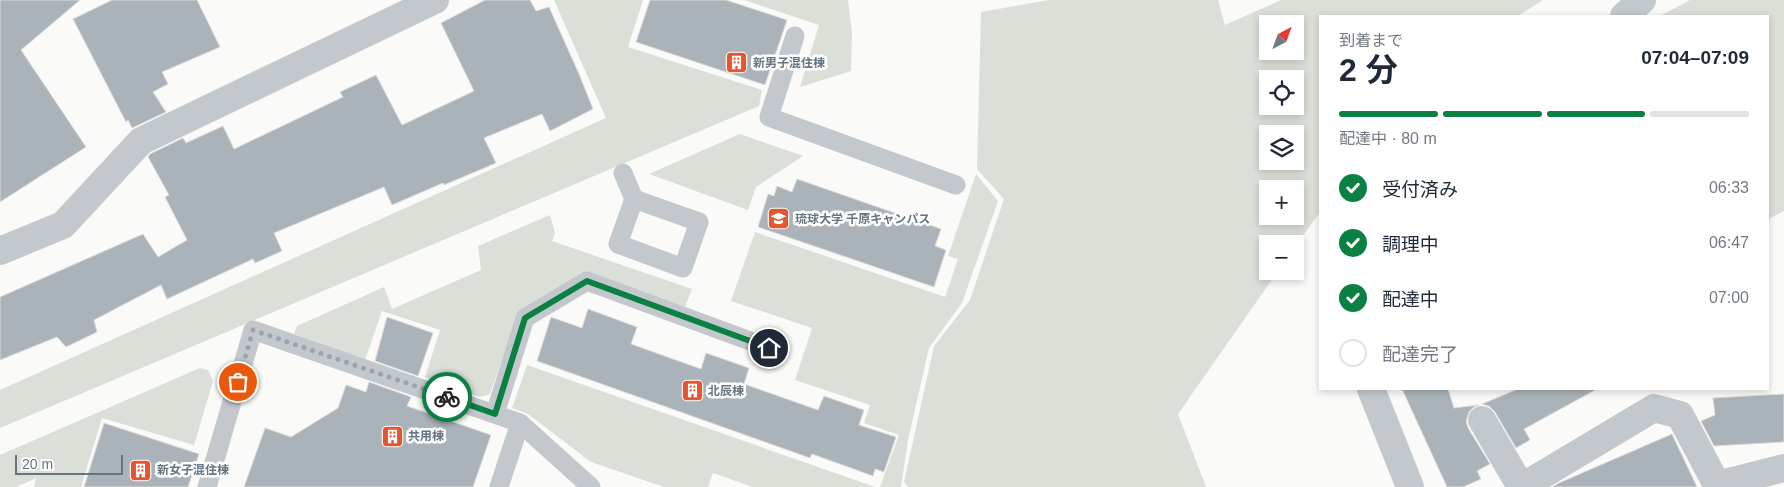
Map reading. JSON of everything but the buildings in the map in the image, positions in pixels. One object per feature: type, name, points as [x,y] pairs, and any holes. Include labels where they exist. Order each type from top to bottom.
[{"type":"street","points":[[0,251],[63,225],[141,140],[436,0]]},
{"type":"street","points":[[1625,15],[1642,0]]},
{"type":"street","points":[[1371,390],[1410,487]]},
{"type":"street","points":[[1482,420],[1522,487],[1654,408],[1680,415],[1718,486],[1784,468]]},
{"type":"lane","points":[[796,36],[769,117],[956,185]]},
{"type":"lane","points":[[623,173],[634,199]]},
{"type":"lane","points":[[495,414],[525,318],[587,281],[769,348]]},
{"type":"lane","points":[[207,487],[253,330],[520,424],[591,487]]},
{"type":"lane","points":[[499,487],[520,424]]},
{"type":"shaded area","points":[[554,0],[643,0],[628,47],[762,90],[759,106],[0,428],[0,390],[606,118]]},
{"type":"shaded area","points":[[744,0],[848,0],[852,33],[851,71],[800,87],[819,25]]},
{"type":"shaded area","points":[[1049,0],[1218,0],[1225,25],[1281,0],[1543,0],[1520,15],[1319,15],[1319,213],[1304,235],[1259,235],[1259,280],[1272,280],[1178,414],[1206,487],[908,487],[904,482],[934,346],[970,300],[1004,199],[977,169],[981,12]]},
{"type":"shaded area","points":[[1690,0],[1784,0],[1784,211],[1769,218],[1769,15],[1662,15]]},
{"type":"shaded area","points":[[740,134],[803,156],[756,187],[748,210],[649,174]]},
{"type":"shaded area","points":[[976,174],[998,201],[962,303],[929,348],[908,440],[901,487],[880,487],[899,435],[864,423],[870,405],[795,380],[812,328],[731,301],[755,232],[945,297],[958,259],[948,256]]},
{"type":"shaded area","points":[[550,215],[555,233],[552,241],[692,289],[685,307],[588,273],[513,327],[490,394],[480,397],[425,377],[440,330],[382,311],[365,360],[294,334],[297,326],[384,287],[392,309],[481,270],[478,246]]},
{"type":"shaded area","points":[[527,365],[875,487],[753,487],[713,473],[708,487],[664,487],[591,462],[528,414],[512,408]]},
{"type":"shaded area","points":[[200,368],[208,370],[213,381],[194,445],[102,418],[81,487],[34,487],[36,478],[16,487],[0,487],[0,455]]},
{"type":"way so far","points":[[238,382],[253,330],[447,397]]},
{"type":"place","name":"新男子混住棟","points":[[737,63]]},
{"type":"place","name":"琉球大学 千原キャンパス","points":[[779,219]]},
{"type":"place","name":"北辰棟","points":[[692,391]]},
{"type":"place","name":"共用棟","points":[[392,436]]},
{"type":"place","name":"新女子混住棟","points":[[141,470]]},
{"type":"route","points":[[447,397],[495,414],[525,318],[587,281],[769,348]]}]
